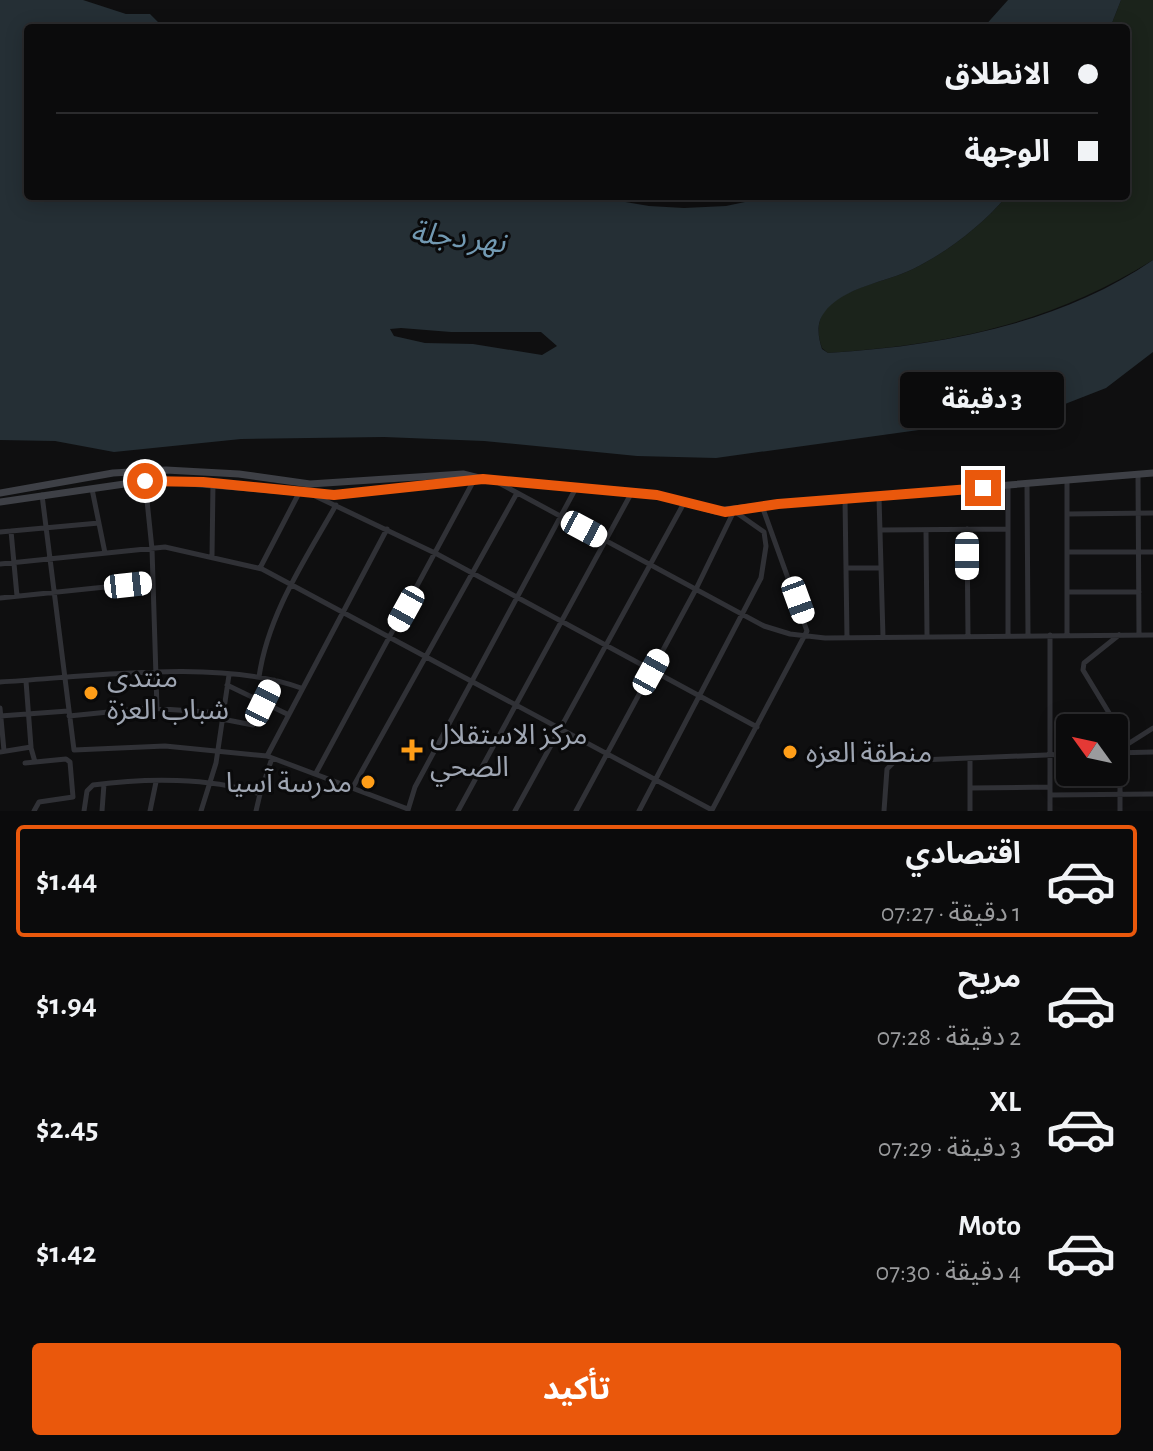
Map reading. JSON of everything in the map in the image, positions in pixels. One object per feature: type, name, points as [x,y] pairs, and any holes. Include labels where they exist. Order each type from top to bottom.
[{"type":"main road","points":[[0,493],[113,473],[166,470],[239,474],[310,484],[452,474],[633,491],[707,510],[734,511],[762,506],[1153,473]]},
{"type":"main road","points":[[0,502],[145,481],[213,483],[313,494],[390,491],[483,479]]},
{"type":"main road","points":[[71,482],[73,491]]},
{"type":"street","points":[[1138,475],[1139,635]]},
{"type":"street","points":[[494,480],[778,631],[847,638],[1153,635]]},
{"type":"street","points":[[145,481],[152,549],[157,709]]},
{"type":"street","points":[[316,773],[437,554],[473,481]]},
{"type":"street","points":[[1067,481],[1067,635]]},
{"type":"street","points":[[212,557],[213,483]]},
{"type":"street","points":[[1027,485],[1028,635]]},
{"type":"street","points":[[75,751],[165,746],[217,749],[270,757],[408,810],[415,787],[577,486]]},
{"type":"street","points":[[1008,486],[1008,635]]},
{"type":"street","points":[[92,489],[105,553]]},
{"type":"street","points":[[458,811],[633,491]]},
{"type":"street","points":[[260,568],[299,493]]},
{"type":"street","points":[[353,787],[517,493]]},
{"type":"street","points":[[313,494],[437,554],[757,727]]},
{"type":"street","points":[[34,811],[39,802],[73,796],[69,760],[75,751],[42,495]]},
{"type":"street","points":[[879,497],[883,637]]},
{"type":"street","points":[[845,499],[847,638]]},
{"type":"street","points":[[515,811],[684,503]]},
{"type":"street","points":[[259,677],[272,625],[336,505]]},
{"type":"street","points":[[0,564],[171,548],[260,568],[561,727],[712,811],[806,636],[807,623],[762,506]]},
{"type":"street","points":[[576,811],[696,589],[734,511],[762,529],[766,541],[761,578],[639,811]]},
{"type":"street","points":[[1067,514],[1153,513]]},
{"type":"street","points":[[0,532],[99,523]]},
{"type":"street","points":[[256,811],[270,757],[287,714],[387,529]]},
{"type":"street","points":[[967,529],[968,635]]},
{"type":"street","points":[[880,530],[1008,529]]},
{"type":"street","points":[[926,530],[927,635]]},
{"type":"street","points":[[11,531],[17,596]]},
{"type":"street","points":[[1067,552],[1153,552]]},
{"type":"street","points":[[846,568],[881,568]]},
{"type":"street","points":[[0,598],[153,582]]},
{"type":"street","points":[[1067,592],[1139,592]]},
{"type":"street","points":[[1050,635],[1050,811]]},
{"type":"street","points":[[1111,714],[1083,670],[1084,663],[1119,635]]},
{"type":"street","points":[[0,682],[156,672],[259,677],[301,688]]},
{"type":"street","points":[[201,811],[217,749],[229,675]]},
{"type":"street","points":[[263,703],[274,680]]},
{"type":"street","points":[[26,681],[31,748],[35,762]]},
{"type":"street","points":[[227,685],[287,714]]},
{"type":"street","points":[[0,708],[2,751],[31,748]]},
{"type":"street","points":[[0,716],[157,709],[222,716],[253,725]]},
{"type":"street","points":[[1128,745],[1153,728]]},
{"type":"street","points":[[1128,752],[1153,752]]},
{"type":"street","points":[[884,811],[886,771],[893,762],[1056,755]]},
{"type":"street","points":[[970,759],[970,811]]},
{"type":"street","points":[[25,763],[69,760]]},
{"type":"street","points":[[84,811],[89,788],[104,784],[156,782],[209,785],[260,794]]},
{"type":"street","points":[[150,811],[156,782]]},
{"type":"street","points":[[102,811],[104,784]]},
{"type":"street","points":[[1120,786],[1120,811]]},
{"type":"street","points":[[970,788],[1050,787]]},
{"type":"street","points":[[1050,795],[1153,794]]},
{"type":"shaded area","points":[[1121,0],[1153,0],[1153,260],[1075,301],[996,328],[872,349],[828,353],[822,348],[819,325],[824,312],[832,304],[853,291],[902,274],[939,254],[975,228],[1003,200],[1130,200],[1130,24],[1112,24]]},
{"type":"water","name":"نهر دجلة","points":[[0,0],[83,0],[126,14],[150,14],[160,24],[24,24],[24,200],[614,200],[684,208],[726,206],[755,200],[1003,200],[975,228],[939,254],[902,274],[853,291],[832,304],[821,317],[819,326],[822,349],[828,353],[913,345],[997,328],[1078,301],[1153,260],[1153,352],[1106,388],[1042,413],[716,458],[637,456],[484,441],[384,437],[241,439],[114,452],[55,441],[0,440]],"holes":[[[390,329],[541,332],[557,346],[542,355],[473,344],[425,343],[394,336]]]},
{"type":"water","points":[[1008,0],[1121,0],[1112,24],[987,24]]},
{"type":"place","name":"منتدى شباب العزة","points":[[91,693]]},
{"type":"place","name":"مركز الاستقلال الصحي","points":[[412,750]]},
{"type":"place","name":"منطقة العزه","points":[[790,752]]},
{"type":"place","name":"مدرسة آسيا","points":[[368,782]]},
{"type":"route","points":[[145,481],[203,482],[334,495],[433,487],[483,479],[657,495],[699,508],[725,512],[778,504],[983,488]]}]
